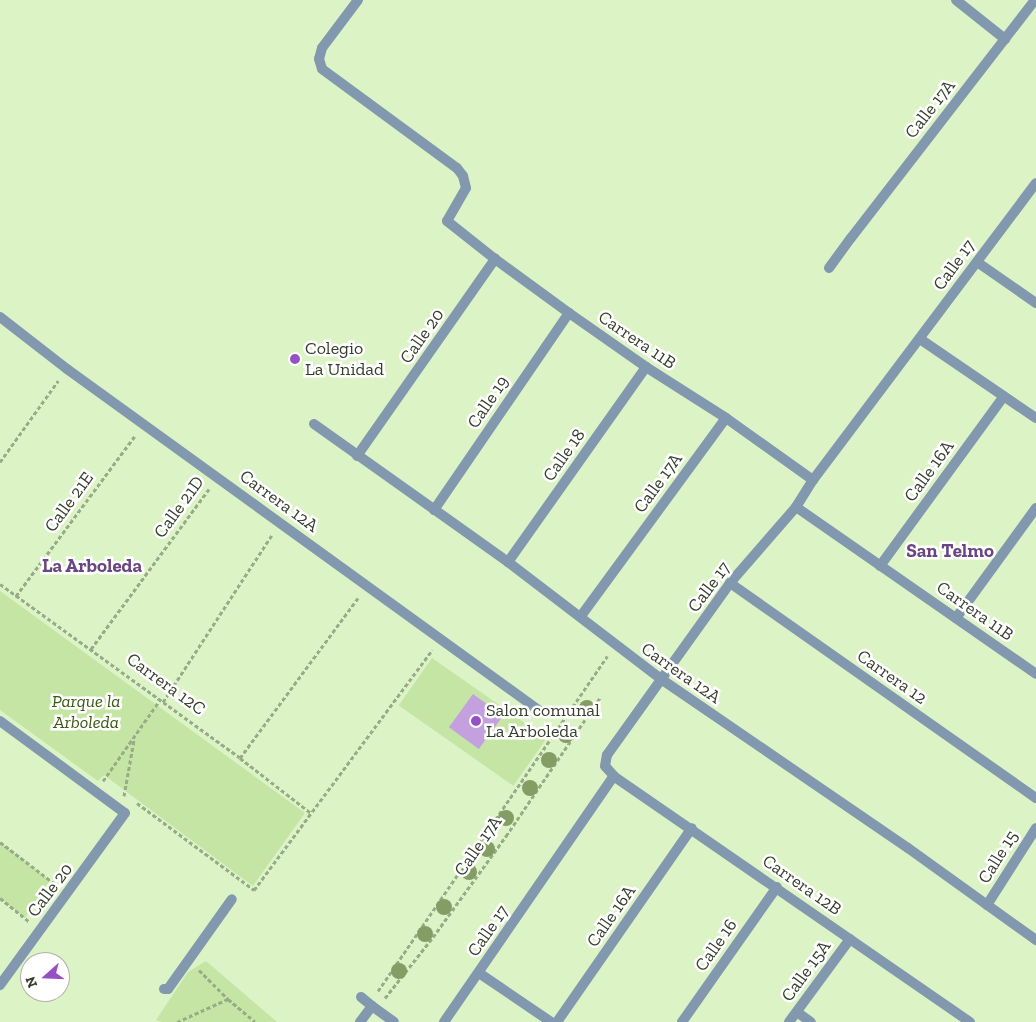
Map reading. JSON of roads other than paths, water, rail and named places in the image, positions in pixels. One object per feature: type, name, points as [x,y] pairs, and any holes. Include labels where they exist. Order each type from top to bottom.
[{"type":"street","name":"Carrera 11B","points":[[358,0],[322,48],[319,59],[322,69],[457,168],[463,176],[466,188],[447,220],[495,259],[569,313],[646,367],[726,418],[814,480]]},
{"type":"street","points":[[956,0],[1006,38]]},
{"type":"street","name":"Calle 17A","points":[[829,268],[1035,0]]},
{"type":"street","name":"Calle 17","points":[[444,1022],[614,776],[605,766],[607,755],[730,583],[796,507],[814,480],[1036,183]]},
{"type":"street","name":"Calle 20","points":[[358,456],[495,259]]},
{"type":"street","points":[[977,262],[1036,302]]},
{"type":"street","name":"Calle 19","points":[[434,510],[569,313]]},
{"type":"street","name":"Carrera 12A","points":[[0,317],[67,369],[280,521],[439,640],[540,711]]},
{"type":"street","points":[[920,340],[1036,418]]},
{"type":"street","name":"Calle 18","points":[[508,562],[646,367]]},
{"type":"street","name":"Calle 16A","points":[[880,566],[1004,396]]},
{"type":"street","name":"Calle 17A","points":[[581,616],[726,418]]},
{"type":"street","name":"Carrera 12A","points":[[314,424],[508,562],[581,616],[614,645],[661,679],[1036,940]]},
{"type":"street","name":"Carrera 11B","points":[[796,507],[1035,672]]},
{"type":"street","points":[[956,618],[1036,508]]},
{"type":"street","name":"Carrera 12","points":[[730,583],[1036,798]]},
{"type":"street","name":"Calle 20","points":[[0,721],[123,812],[68,894],[0,985]]},
{"type":"street","name":"Carrera 12B","points":[[614,776],[692,828],[970,1022]]},
{"type":"street","name":"Calle 16A","points":[[557,1022],[692,828]]},
{"type":"street","name":"Calle 15","points":[[987,905],[1036,828]]},
{"type":"street","name":"Calle 16","points":[[682,1022],[777,887]]},
{"type":"street","points":[[164,989],[168,988],[232,899]]},
{"type":"street","name":"Calle 15A","points":[[789,1022],[850,939]]},
{"type":"street","points":[[479,973],[551,1022]]},
{"type":"street","points":[[361,997],[394,1022]]},
{"type":"street","points":[[360,1022],[372,1006]]},
{"type":"street","points":[[797,1012],[811,1022]]},
{"type":"place","name":"Colegio La Unidad","points":[[295,359]]},
{"type":"place","name":"Salon comunal La Arboleda","points":[[476,721]]},
{"type":"district","name":"San Telmo","points":[[950,551]]},
{"type":"district","name":"La Arboleda","points":[[92,566]]},
{"type":"park label","name":"Parque la Arboleda","points":[[86,712]]}]
